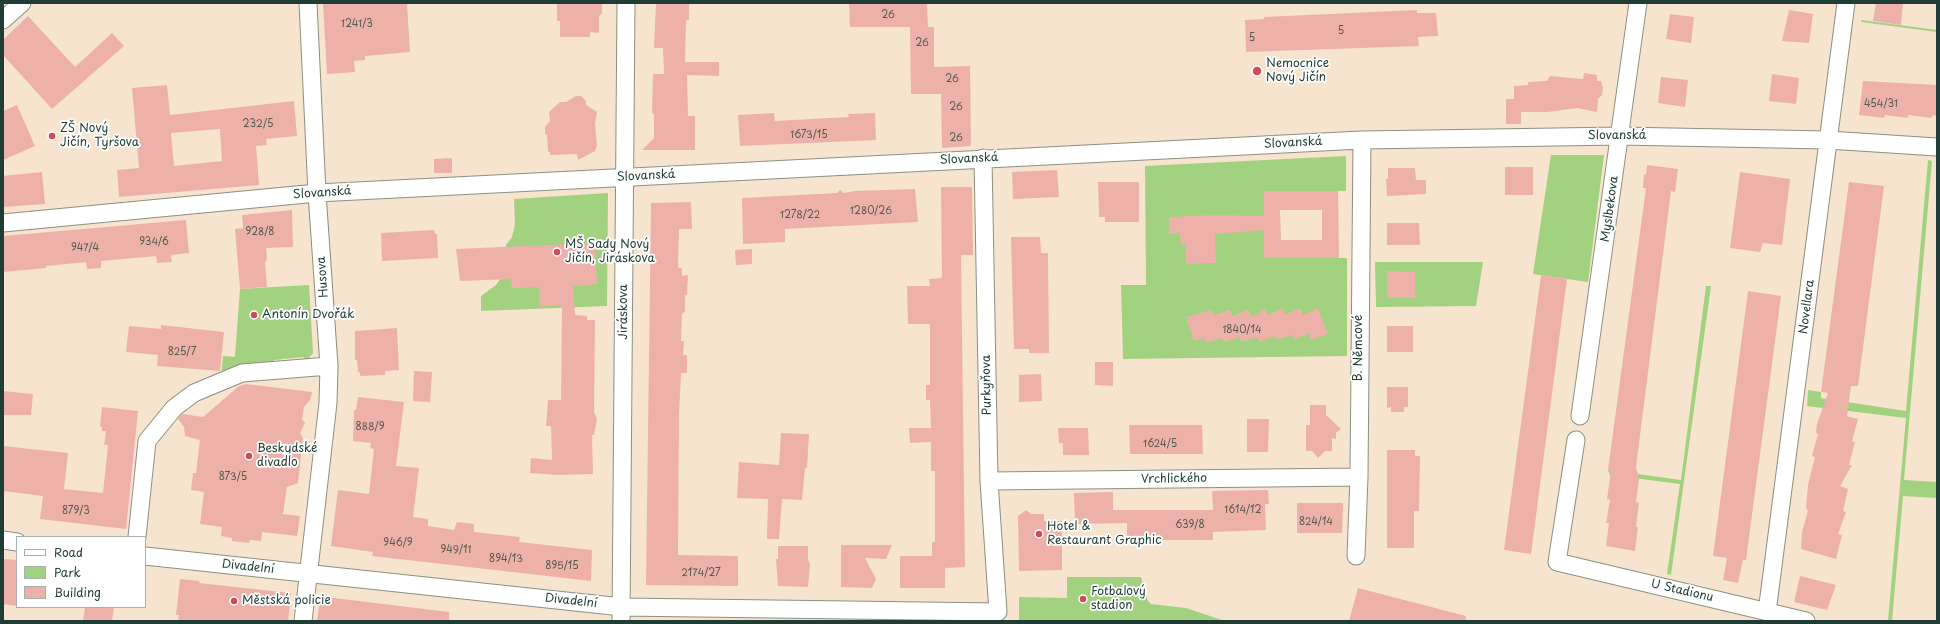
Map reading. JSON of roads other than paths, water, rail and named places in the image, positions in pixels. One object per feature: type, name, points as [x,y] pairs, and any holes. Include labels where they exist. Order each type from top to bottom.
[{"type":"street","points":[[3,20],[22,3]]},
{"type":"street","name":"Husova","points":[[303,621],[328,403],[329,366],[317,192],[308,3]]},
{"type":"street","name":"Jiráskova","points":[[622,614],[626,3]]},
{"type":"street","name":"Myslbekova","points":[[1580,416],[1638,3]]},
{"type":"street","name":"Novellara","points":[[1767,612],[1846,3]]},
{"type":"street","name":"Slovanská","points":[[3,223],[317,192],[1362,140],[1620,136],[1828,140],[1937,147]]},
{"type":"street","name":"B. Němcové","points":[[1356,556],[1359,477],[1362,140]]},
{"type":"street","name":"Purkyňova","points":[[983,158],[989,482],[998,612]]},
{"type":"street","points":[[137,536],[147,441],[174,408],[194,393],[242,373],[329,366]]},
{"type":"street","name":"U Stadionu","points":[[1576,440],[1557,562],[1806,621]]},
{"type":"street","name":"Vrchlického","points":[[989,482],[1359,477]]},
{"type":"street","points":[[3,540],[16,542]]},
{"type":"street","name":"Divadelní","points":[[146,556],[308,574],[622,614],[998,612]]},
{"type":"place","name":"Nemocnice Nový Jičín","points":[[1257,71]]},
{"type":"place","name":"ZŠ Nový Jičín, Tyršova","points":[[52,136]]},
{"type":"place","name":"MŠ Sady Nový Jičín, Jiráskova","points":[[557,252]]},
{"type":"place","name":"Antonín Dvořák","points":[[254,315]]},
{"type":"place","name":"Beskydské divadlo","points":[[249,456]]},
{"type":"place","name":"Hotel & Restaurant Graphic","points":[[1039,534]]},
{"type":"place","name":"Fotbalový stadion","points":[[1083,599]]},
{"type":"place","name":"Městská policie","points":[[234,601]]}]
